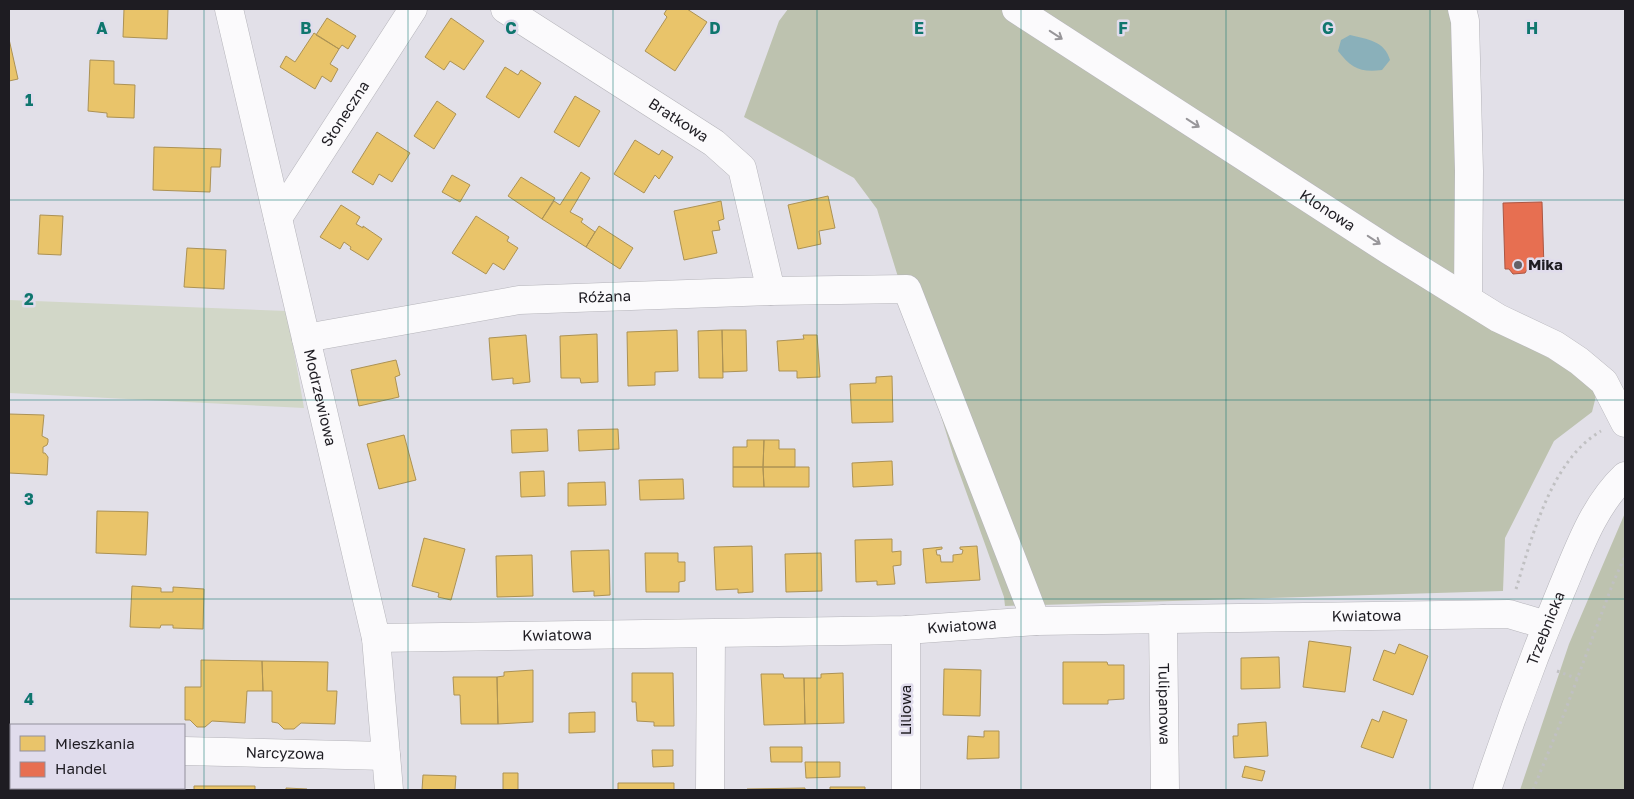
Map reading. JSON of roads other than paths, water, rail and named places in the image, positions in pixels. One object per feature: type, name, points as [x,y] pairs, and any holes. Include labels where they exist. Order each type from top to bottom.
[{"type":"street","name":"Modrzewiowa","points":[[229,9],[376,638],[389,790]]},
{"type":"street","name":"Słoneczna","points":[[278,218],[413,9]]},
{"type":"street","name":"Bratkowa","points":[[505,9],[714,143],[742,168],[771,291]]},
{"type":"street","name":"Klonowa","points":[[1016,9],[1390,251],[1498,318],[1555,345],[1579,361],[1604,382],[1624,421]]},
{"type":"street","points":[[1462,9],[1466,21],[1469,171],[1468,298]]},
{"type":"street","name":"Różana","points":[[306,338],[519,300],[771,291],[907,289],[1036,621]]},
{"type":"street","name":"Trzebnicka","points":[[1487,790],[1546,625],[1582,538],[1607,498],[1625,476]]},
{"type":"street","name":"Kwiatowa","points":[[376,638],[906,630],[1036,621],[1509,614],[1546,625]]},
{"type":"street","name":"Tulipanowa","points":[[1163,619],[1165,790]]},
{"type":"street","name":"Liliowa","points":[[906,630],[906,790]]},
{"type":"street","points":[[710,790],[711,634]]},
{"type":"street","name":"Narcyzowa","points":[[185,751],[386,756]]},
{"type":"water","points":[[1350,35],[1374,42],[1384,49],[1390,60],[1382,70],[1362,70],[1347,62],[1338,51],[1341,40]]},
{"type":"place","name":"Mika","points":[[1518,265]]}]
